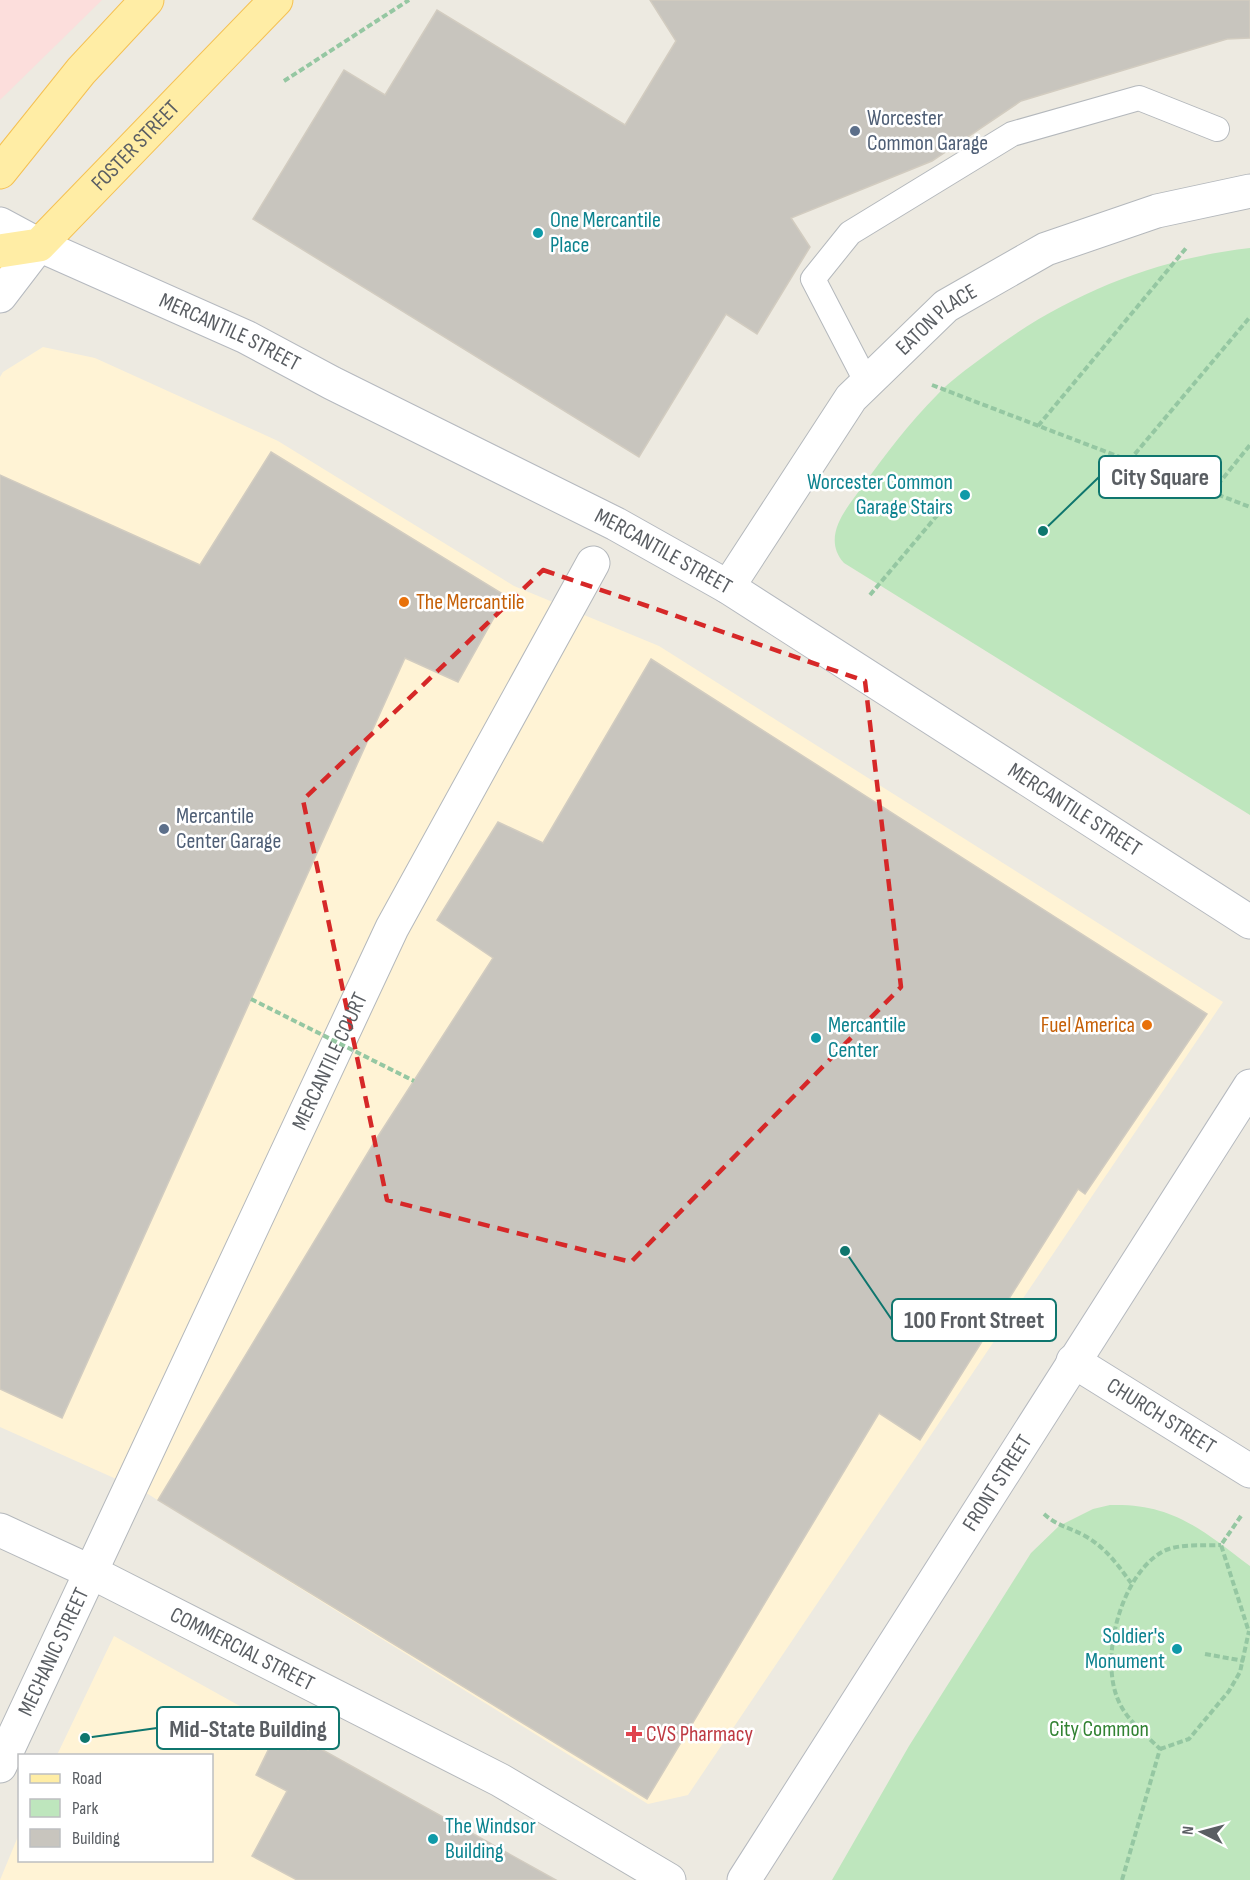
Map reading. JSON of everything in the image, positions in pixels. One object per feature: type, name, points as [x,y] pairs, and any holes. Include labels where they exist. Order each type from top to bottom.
[{"type":"main road","points":[[0,172],[81,71],[147,0]]},
{"type":"main road","name":"FOSTER STREET","points":[[39,245],[276,0]]},
{"type":"main road","points":[[0,251],[39,245]]},
{"type":"street","name":"EATON PLACE","points":[[728,587],[850,398],[946,306],[1046,249],[1157,211],[1250,191]]},
{"type":"street","name":"MERCANTILE STREET","points":[[0,224],[39,245],[246,337],[332,383],[616,524],[728,587],[1250,922]]},
{"type":"street","name":"FOSTER STREET","points":[[0,296],[39,245]]},
{"type":"street","name":"MERCANTILE COURT","points":[[89,1570],[392,928],[593,563]]},
{"type":"street","name":"FRONT STREET","points":[[744,1880],[1250,1086]]},
{"type":"street","name":"CHURCH STREET","points":[[1073,1361],[1250,1471]]},
{"type":"street","name":"COMMERCIAL STREET","points":[[0,1530],[89,1570],[500,1780],[669,1880]]},
{"type":"street","name":"MECHANIC STREET","points":[[0,1766],[89,1570]]},
{"type":"lane","points":[[867,383],[813,279],[849,233],[1012,134],[1139,98],[1216,129]]},
{"type":"path","points":[[284,81],[409,0]]},
{"type":"path","points":[[1038,426],[1189,245]]},
{"type":"path","points":[[1129,461],[1250,317]]},
{"type":"path","points":[[932,385],[1250,507]]},
{"type":"path","points":[[1212,492],[1250,445]]},
{"type":"path","points":[[870,595],[945,506]]},
{"type":"path","points":[[251,999],[414,1081]]},
{"type":"path","points":[[1044,1514],[1059,1526],[1085,1536],[1107,1553],[1131,1583]]},
{"type":"path","points":[[1221,1545],[1241,1516]]},
{"type":"path","points":[[1160,1749],[1121,1707],[1114,1692],[1112,1660],[1118,1613],[1131,1583],[1146,1563],[1164,1551],[1188,1546],[1221,1545]]},
{"type":"path","points":[[1160,1749],[1189,1739],[1229,1691],[1244,1661],[1249,1634],[1221,1545]]},
{"type":"path","points":[[1116,1635],[1153,1643]]},
{"type":"path","points":[[1205,1654],[1244,1661]]},
{"type":"path","points":[[1122,1880],[1160,1749]]},
{"type":"highlighted area","points":[[543,570],[865,681],[901,987],[631,1262],[387,1200],[303,800]]},
{"type":"shaded area","points":[[0,0],[102,0],[0,100]]},
{"type":"shaded area","points":[[43,347],[95,358],[278,441],[514,586],[659,646],[1223,1002],[688,1795],[648,1804],[143,1491],[0,1427],[0,377],[3,372]]},
{"type":"shaded area","points":[[114,1636],[553,1880],[0,1880],[18,1836],[18,1862],[213,1862],[213,1754],[57,1754]]},
{"type":"green space","points":[[1250,248],[1250,815],[844,563],[835,543],[835,533],[849,505],[907,428],[947,385],[1013,336],[1044,316],[1109,284],[1178,261]]},
{"type":"green space","name":"City Common","points":[[1110,1505],[1152,1509],[1186,1521],[1250,1566],[1250,1880],[832,1880],[909,1746],[1031,1553],[1059,1526],[1093,1509]]},
{"type":"building","name":"One Mercantile Place","points":[[650,0],[1250,0],[1250,38],[1227,39],[1021,101],[932,161],[791,218],[810,247],[757,334],[726,314],[639,457],[253,219],[344,70],[385,95],[437,10],[625,125],[676,41]]},
{"type":"building","name":"Mercantile Center Garage","points":[[271,452],[506,596],[458,682],[405,658],[62,1418],[0,1389],[0,475],[200,565]]},
{"type":"building","points":[[651,659],[1207,1014],[1085,1194],[1078,1189],[920,1440],[879,1413],[647,1799],[158,1500],[375,1141],[493,958],[437,920],[498,822],[543,843]]},
{"type":"building","points":[[277,1732],[308,1750],[312,1744],[556,1880],[297,1880],[252,1856],[287,1791],[256,1775]]},
{"type":"place","name":"Worcester Common Garage","points":[[855,131]]},
{"type":"place","name":"One Mercantile Place","points":[[538,233]]},
{"type":"place","name":"Worcester Common Garage Stairs","points":[[965,495]]},
{"type":"place","name":"City Square","points":[[1043,531]]},
{"type":"place","name":"The Mercantile","points":[[404,602]]},
{"type":"place","name":"Mercantile Center Garage","points":[[164,829]]},
{"type":"place","name":"Fuel America","points":[[1147,1025]]},
{"type":"place","name":"Mercantile Center","points":[[816,1038]]},
{"type":"place","name":"100 Front Street","points":[[845,1251]]},
{"type":"place","name":"Soldier's Monument","points":[[1177,1649]]},
{"type":"place","name":"CVS Pharmacy","points":[[634,1734]]},
{"type":"place","name":"Mid-State Building","points":[[85,1738]]},
{"type":"place","name":"The Windsor Building","points":[[433,1839]]}]
